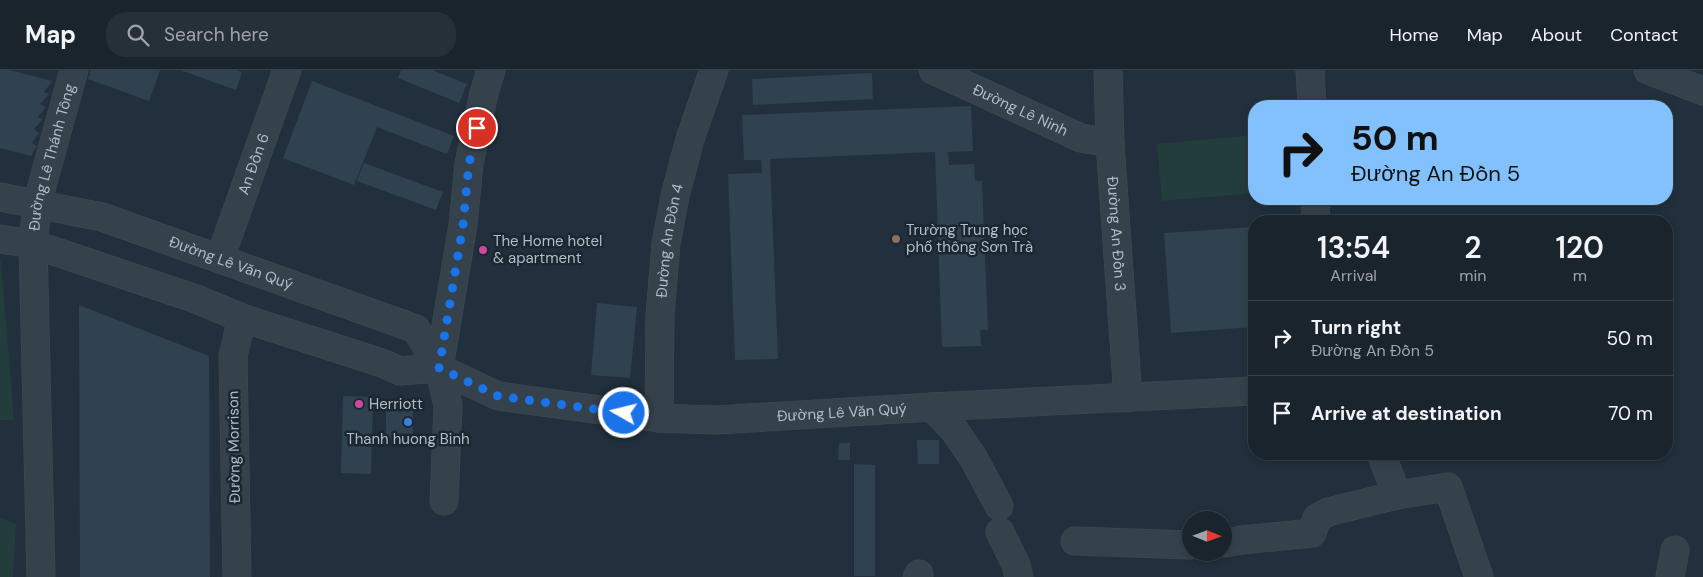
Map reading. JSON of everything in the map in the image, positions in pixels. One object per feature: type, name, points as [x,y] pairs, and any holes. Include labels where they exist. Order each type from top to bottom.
[{"type":"street","name":"Đường Lê Thánh Tông","points":[[41,577],[33,244],[37,204],[74,70]]},
{"type":"street","name":"An Đồn 6","points":[[220,258],[286,70]]},
{"type":"street","points":[[444,501],[448,405],[439,368],[463,225],[469,164],[484,93],[491,70]]},
{"type":"street","name":"Đường An Đồn 4","points":[[659,418],[660,314],[666,244],[675,196],[690,139],[714,70]]},
{"type":"street","name":"Đường Lê Ninh","points":[[933,70],[1081,138],[1110,143]]},
{"type":"street","name":"Đường An Đồn 3","points":[[1108,70],[1110,143],[1128,398]]},
{"type":"street","points":[[1310,70],[1312,100]]},
{"type":"street","points":[[1648,70],[1703,91]]},
{"type":"street","name":"Đường Lê Văn Quý","points":[[0,197],[102,217],[416,329],[439,368]]},
{"type":"street","name":"Đường Lê Văn Quý","points":[[0,239],[33,244],[196,300],[242,318],[400,370],[439,368],[498,396],[659,418],[716,420],[1248,391]]},
{"type":"street","name":"Đường Morrison","points":[[237,577],[233,356],[242,318]]},
{"type":"street","points":[[932,407],[955,431],[974,459],[999,519],[1019,577]]},
{"type":"street","points":[[1383,460],[1397,495]]},
{"type":"street","points":[[1232,542],[1312,533],[1317,518],[1328,512],[1397,495],[1448,487],[1479,577]]},
{"type":"street","points":[[1075,541],[1182,545]]},
{"type":"street","points":[[1670,577],[1675,550]]},
{"type":"green space","points":[[1248,136],[1248,194],[1162,201],[1157,144]]},
{"type":"green space","points":[[1,262],[14,420],[0,420]]},
{"type":"green space","points":[[0,518],[16,524],[13,577],[0,577]]},
{"type":"building","points":[[0,70],[10,70],[52,81],[44,92],[49,94],[40,104],[46,107],[38,117],[43,119],[34,129],[39,133],[32,143],[37,146],[31,156],[0,148]]},
{"type":"building","points":[[91,70],[160,70],[149,101],[88,79]]},
{"type":"building","points":[[180,70],[236,70],[242,72],[236,90]]},
{"type":"building","points":[[401,70],[432,70],[467,84],[459,103],[398,78]]},
{"type":"building","points":[[872,73],[873,99],[753,105],[752,79]]},
{"type":"building","points":[[312,81],[454,136],[447,154],[377,127],[354,185],[283,158]]},
{"type":"building","points":[[971,106],[973,151],[948,152],[949,165],[974,164],[975,181],[982,181],[988,330],[980,330],[981,346],[942,347],[935,152],[770,159],[778,359],[735,360],[728,174],[762,173],[761,160],[744,160],[742,115]]},
{"type":"building","points":[[364,163],[443,192],[436,210],[357,181]]},
{"type":"building","points":[[1248,227],[1248,327],[1171,333],[1164,233]]},
{"type":"building","points":[[597,303],[637,307],[630,378],[591,375]]},
{"type":"building","points":[[79,305],[209,356],[210,577],[80,577]]},
{"type":"building","points":[[343,396],[373,397],[371,474],[341,473]]},
{"type":"building","points":[[386,409],[413,410],[413,441],[386,441]]},
{"type":"building","points":[[917,440],[939,440],[939,464],[918,464]]},
{"type":"building","points":[[839,443],[850,443],[850,460],[838,460]]},
{"type":"building","points":[[854,464],[875,465],[875,576],[854,576]]},
{"type":"place","name":"Trường Trung học phổ thông Sơn Trà","points":[[896,239]]},
{"type":"place","name":"The Home hotel & apartment","points":[[483,250]]},
{"type":"place","name":"Herriott","points":[[359,404]]},
{"type":"place","name":"Thanh huong Binh","points":[[408,422]]},
{"type":"route","points":[[477,128],[469,164],[463,225],[439,368],[498,396],[624,413]]}]
